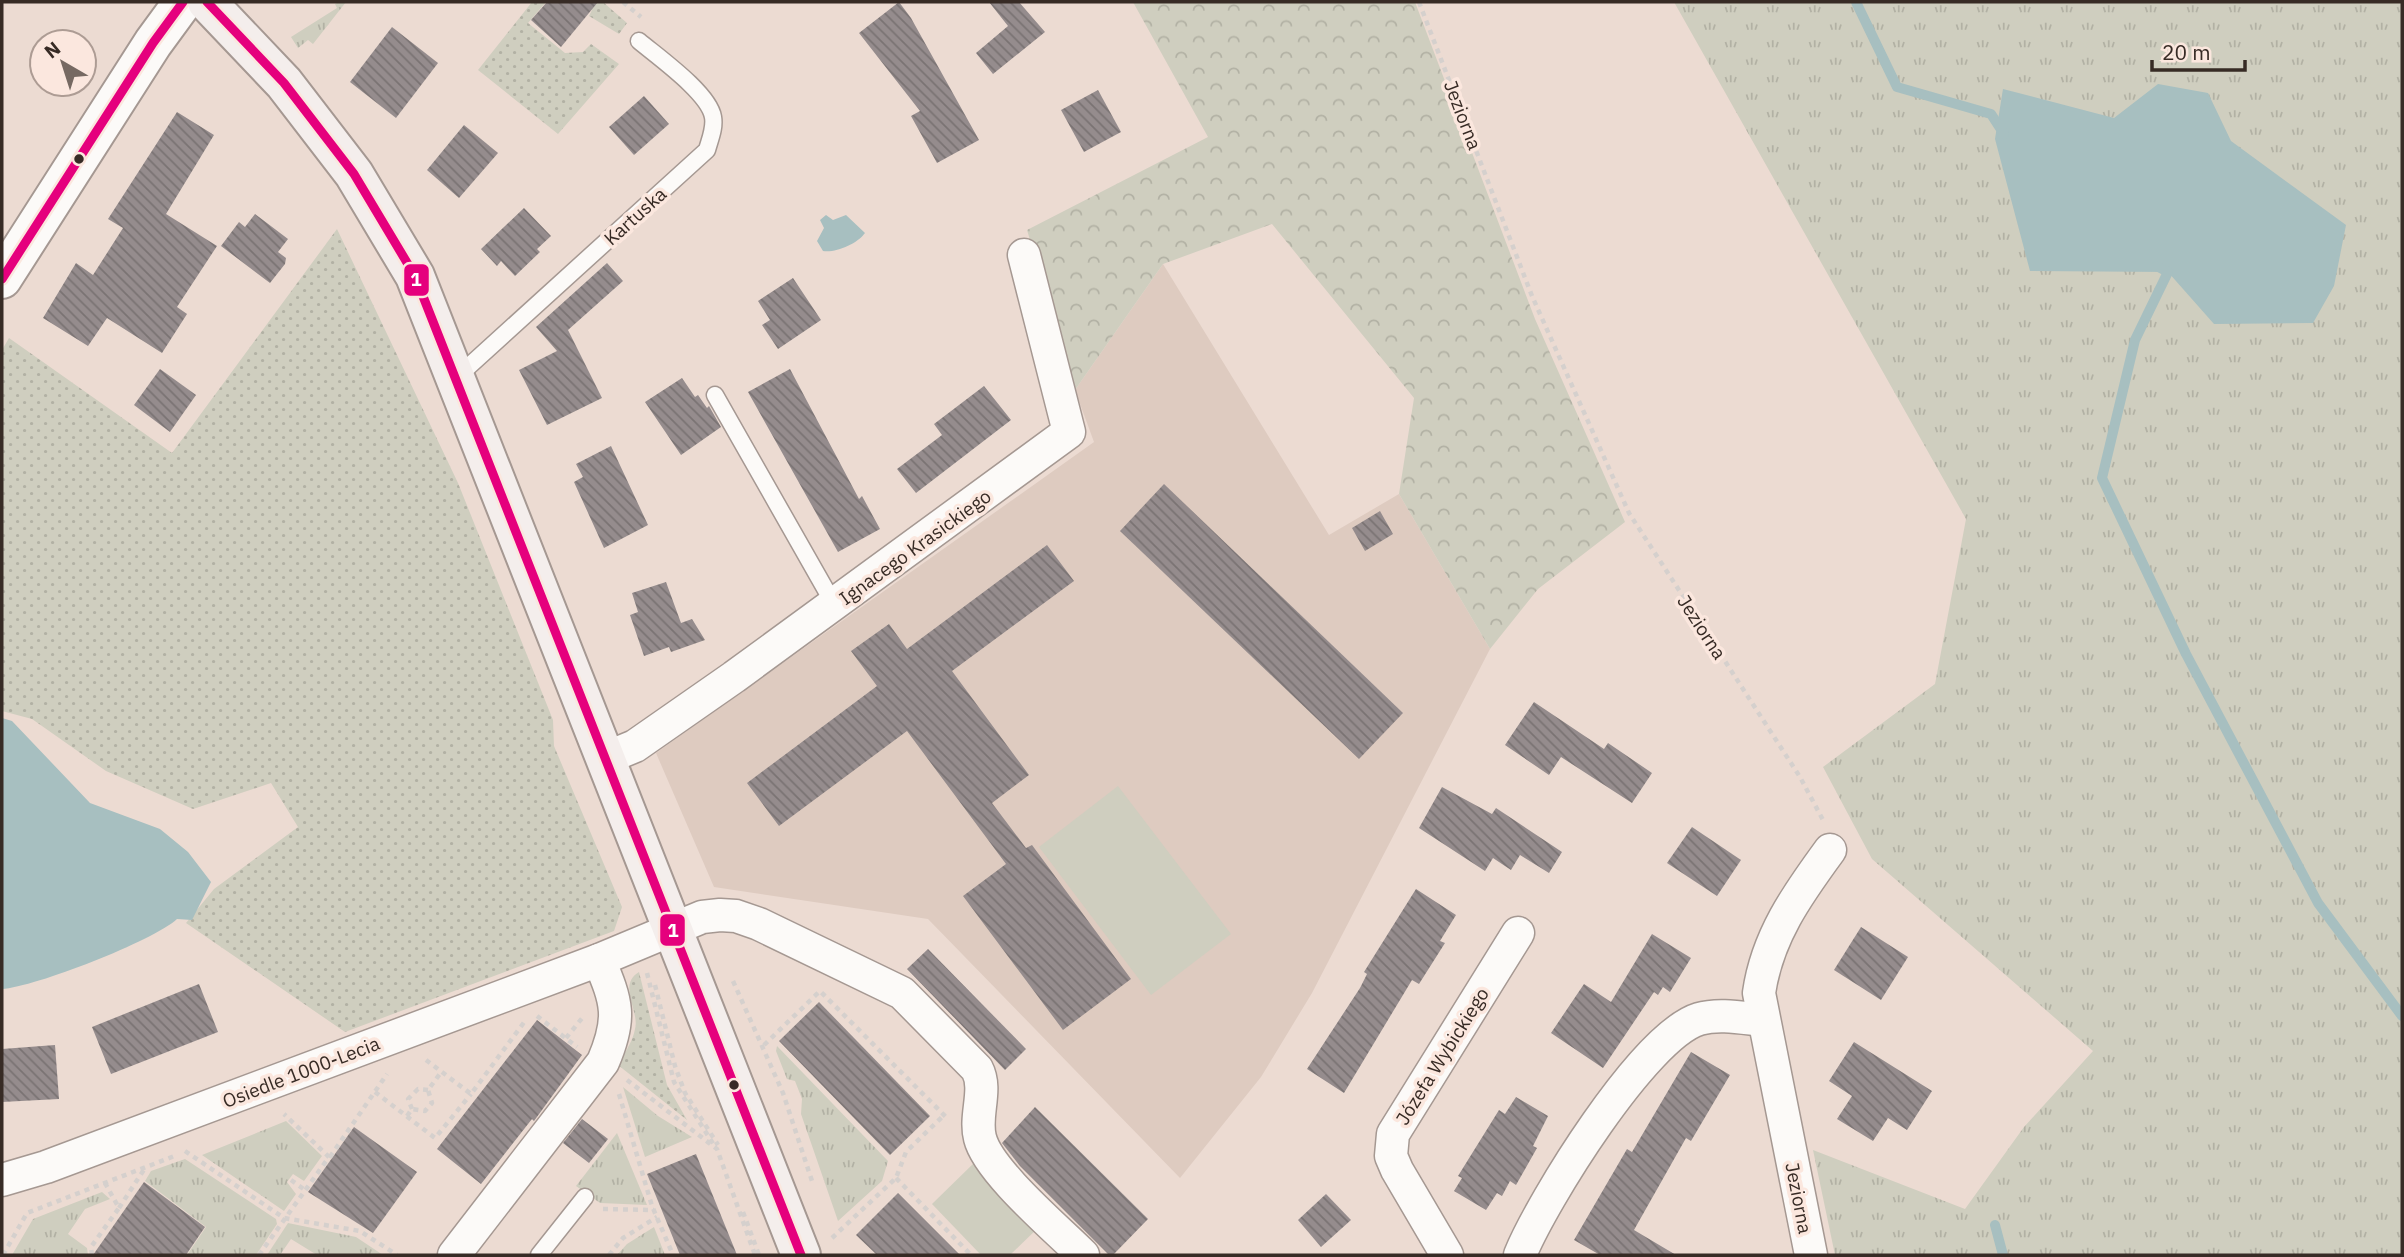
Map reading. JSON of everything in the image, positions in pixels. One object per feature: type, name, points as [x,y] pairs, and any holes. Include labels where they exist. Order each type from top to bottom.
[{"type":"main road","points":[[207,2],[284,83],[354,174],[415,276],[606,758],[657,935],[823,1247]]},
{"type":"street","points":[[2,279],[153,43],[183,2]]},
{"type":"street","name":"Ignacego Krasickiego","points":[[606,758],[635,746],[835,606],[1069,432],[1024,255]]},
{"type":"street","name":"Jeziorna","points":[[1811,1255],[1759,993],[1764,962],[1790,904],[1830,850]]},
{"type":"street","points":[[657,935],[702,917],[736,916],[902,993],[976,1069],[982,1079],[978,1134],[991,1162],[1083,1255]]},
{"type":"street","name":"Józefa Wybickiego","points":[[1447,1255],[1397,1170],[1391,1156],[1393,1134],[1518,933]]},
{"type":"street","name":"Osiedle 1000-Lecia","points":[[2,1180],[46,1167],[598,960],[657,935]]},
{"type":"street","points":[[454,1255],[603,1062],[613,1037],[617,1016],[614,995],[598,960]]},
{"type":"street","points":[[1520,1255],[1538,1217],[1608,1106],[1631,1076],[1684,1026],[1699,1018],[1727,1016],[1763,1020]]},
{"type":"lane","name":"Kartuska","points":[[457,377],[707,150],[713,130],[713,115],[705,99],[639,41]]},
{"type":"lane","points":[[715,395],[835,606]]},
{"type":"lane","points":[[539,1255],[584,1197]]},
{"type":"path","name":"Jeziorna","points":[[1419,2],[1532,296],[1629,513],[1800,778],[1825,824],[1830,850]]},
{"type":"path","points":[[657,935],[650,963],[675,1066],[685,1093],[717,1143],[757,1255]]},
{"type":"path","points":[[731,977],[764,1045],[815,1188]]},
{"type":"path","points":[[764,1045],[820,991],[943,1116],[978,1134]]},
{"type":"path","points":[[514,1023],[547,1010]]},
{"type":"path","points":[[566,1038],[586,1013]]},
{"type":"path","points":[[536,1014],[587,1055]]},
{"type":"path","points":[[375,1092],[435,1138],[527,1018]]},
{"type":"path","points":[[413,1065],[439,1054]]},
{"type":"path","points":[[426,1060],[471,1094]]},
{"type":"path","points":[[374,1079],[400,1069]]},
{"type":"path","points":[[428,1090],[442,1071]]},
{"type":"path","points":[[259,1255],[387,1074]]},
{"type":"path","points":[[622,1076],[718,1149],[757,1255]]},
{"type":"path","points":[[615,1080],[654,1210],[673,1255]]},
{"type":"path","points":[[412,1109],[409,1105],[410,1095],[418,1089],[428,1090]]},
{"type":"path","points":[[412,1109],[425,1111],[432,1103],[428,1090]]},
{"type":"path","points":[[297,1109],[284,1114],[330,1157]]},
{"type":"path","points":[[407,1116],[412,1109]]},
{"type":"path","points":[[823,1247],[895,1178],[906,1152],[943,1116]]},
{"type":"path","points":[[3,1255],[27,1213],[185,1151],[285,1218],[360,1231],[397,1255]]},
{"type":"path","points":[[92,1255],[91,1247],[147,1166]]},
{"type":"path","points":[[895,1178],[971,1255]]},
{"type":"path","points":[[291,1180],[305,1190]]},
{"type":"path","points":[[105,1183],[119,1208]]},
{"type":"path","points":[[584,1197],[599,1209],[654,1210]]},
{"type":"path","points":[[609,1255],[623,1238],[657,1217]]},
{"type":"path","points":[[823,1247],[828,1226]]},
{"type":"shaded area","points":[[1163,264],[1329,535],[1399,494],[1490,649],[1312,993],[1261,1077],[1180,1178],[928,919],[714,887],[656,753],[1094,442],[1075,390]]},
{"type":"green space","points":[[346,2],[313,44],[308,40],[298,48],[291,37],[337,8],[335,4]]},
{"type":"green space","points":[[532,2],[546,2],[528,23],[565,53],[583,52],[591,44],[619,64],[558,134],[478,70]]},
{"type":"green space","points":[[581,2],[603,2],[627,23],[619,34],[589,16],[592,10]]},
{"type":"green space","points":[[1133,2],[1415,2],[1535,319],[1625,522],[1538,589],[1490,649],[1399,494],[1414,398],[1272,224],[1163,264],[1075,390],[1027,230],[1208,137]]},
{"type":"green space","points":[[1674,2],[2402,2],[2402,1255],[1835,1255],[1813,1150],[1965,1209],[2024,1127],[2093,1051],[1872,859],[1823,767],[1935,684],[1966,519]]},
{"type":"green space","points":[[337,229],[458,483],[553,720],[554,746],[622,907],[614,931],[345,1032],[186,923],[214,889],[298,827],[271,783],[193,809],[106,771],[32,719],[2,711],[2,350],[9,338],[172,453]]},
{"type":"green space","points":[[1118,786],[1231,934],[1151,995],[1039,847]]},
{"type":"green space","points":[[639,972],[667,1085],[687,1120],[618,1065],[635,1029],[629,991],[633,977]]},
{"type":"green space","points":[[777,1046],[888,1161],[882,1181],[838,1221],[801,1114],[802,1099],[795,1081],[787,1079],[776,1051]]},
{"type":"green space","points":[[623,1087],[658,1116],[692,1137],[645,1157]]},
{"type":"green space","points":[[286,1121],[322,1156],[304,1181],[293,1174],[287,1182],[296,1194],[284,1211],[202,1155]]},
{"type":"green space","points":[[617,1133],[647,1205],[600,1203],[576,1186]]},
{"type":"green space","points":[[185,1159],[276,1219],[277,1224],[256,1255],[187,1255],[206,1227],[145,1181],[151,1171]]},
{"type":"green space","points":[[976,1161],[1039,1227],[1010,1255],[981,1255],[932,1204]]},
{"type":"green space","points":[[102,1192],[110,1199],[85,1209],[68,1234],[87,1248],[88,1255],[12,1255],[33,1219]]},
{"type":"green space","points":[[288,1223],[356,1237],[383,1255],[317,1255],[291,1239],[280,1255],[267,1255]]},
{"type":"green space","points":[[654,1227],[665,1255],[617,1255],[627,1244]]},
{"type":"water","points":[[2158,84],[2208,93],[2231,141],[2346,225],[2334,286],[2313,323],[2214,324],[2168,272],[2030,271],[1995,139],[2003,89],[2114,118]]},
{"type":"water","points":[[826,215],[833,220],[846,215],[865,233],[846,247],[823,251],[817,241],[824,228],[820,220]]},
{"type":"water","points":[[2,718],[12,721],[90,803],[160,829],[188,852],[211,882],[192,920],[177,919],[144,939],[66,972],[2,989]]},
{"type":"building","points":[[547,2],[598,2],[561,47],[531,20]]},
{"type":"building","points":[[899,2],[911,18],[979,140],[937,163],[911,116],[920,111],[859,33]]},
{"type":"building","points":[[989,2],[1019,2],[1045,32],[993,74],[976,53],[1008,26]]},
{"type":"building","points":[[392,27],[438,63],[396,118],[350,82]]},
{"type":"building","points":[[1098,90],[1121,132],[1084,152],[1061,110]]},
{"type":"building","points":[[644,96],[669,124],[634,155],[609,127]]},
{"type":"building","points":[[177,112],[214,135],[166,214],[217,246],[177,307],[187,314],[162,353],[107,318],[88,346],[43,318],[76,263],[93,275],[123,228],[108,219]]},
{"type":"building","points":[[464,125],[498,153],[459,198],[427,170]]},
{"type":"building","points":[[524,208],[551,236],[537,249],[540,252],[515,276],[501,261],[497,266],[481,249]]},
{"type":"building","points":[[255,214],[288,239],[278,252],[286,258],[285,264],[270,283],[221,246],[239,222],[245,227]]},
{"type":"building","points":[[607,263],[623,281],[568,330],[602,398],[547,425],[519,370],[557,351],[536,327]]},
{"type":"building","points":[[793,278],[821,320],[778,349],[762,325],[770,320],[758,301]]},
{"type":"building","points":[[160,369],[196,395],[170,432],[134,405]]},
{"type":"building","points":[[790,369],[859,499],[862,496],[880,529],[838,552],[748,392]]},
{"type":"building","points":[[682,378],[695,397],[698,395],[707,408],[709,406],[721,427],[681,455],[645,402]]},
{"type":"building","points":[[984,386],[1011,420],[916,493],[897,469],[942,435],[934,424]]},
{"type":"building","points":[[611,446],[648,525],[604,548],[574,482],[583,477],[576,464]]},
{"type":"building","points":[[1164,484],[1403,713],[1359,759],[1120,531]]},
{"type":"building","points":[[1380,511],[1393,534],[1365,551],[1352,528]]},
{"type":"building","points":[[1047,545],[1074,581],[952,671],[1029,775],[992,803],[1026,848],[1032,845],[1131,979],[1063,1030],[963,896],[1006,864],[907,731],[779,826],[747,783],[877,686],[851,651],[889,624],[907,649]]},
{"type":"building","points":[[666,582],[681,623],[692,619],[705,640],[671,652],[669,647],[644,656],[630,615],[638,612],[632,593]]},
{"type":"building","points":[[1534,702],[1604,749],[1608,743],[1652,773],[1632,803],[1561,757],[1549,775],[1505,745]]},
{"type":"building","points":[[1442,787],[1492,814],[1496,808],[1562,852],[1549,873],[1520,855],[1511,870],[1493,858],[1485,871],[1419,828]]},
{"type":"building","points":[[1692,827],[1741,860],[1717,896],[1667,863]]},
{"type":"building","points":[[1416,889],[1456,915],[1440,941],[1445,943],[1419,984],[1412,980],[1344,1093],[1307,1069],[1360,988],[1367,974],[1364,972]]},
{"type":"building","points":[[1861,927],[1908,957],[1881,1000],[1834,970]]},
{"type":"building","points":[[1652,934],[1691,958],[1670,992],[1663,987],[1658,995],[1654,992],[1603,1068],[1551,1033],[1584,984],[1611,1002]]},
{"type":"building","points":[[928,949],[1026,1049],[1005,1070],[907,969]]},
{"type":"building","points":[[199,984],[218,1032],[111,1074],[92,1027]]},
{"type":"building","points":[[819,1002],[930,1116],[890,1155],[779,1041]]},
{"type":"building","points":[[537,1020],[582,1055],[534,1121],[532,1119],[481,1184],[437,1149]]},
{"type":"building","points":[[1854,1042],[1932,1091],[1907,1130],[1888,1118],[1873,1141],[1837,1119],[1852,1096],[1829,1081]]},
{"type":"building","points":[[55,1045],[59,1099],[2,1102],[2,1049]]},
{"type":"building","points":[[1691,1052],[1730,1075],[1691,1141],[1686,1138],[1634,1230],[1676,1255],[1600,1255],[1574,1240],[1627,1149],[1632,1152]]},
{"type":"building","points":[[1516,1097],[1548,1116],[1533,1146],[1537,1148],[1516,1185],[1510,1181],[1502,1196],[1497,1193],[1486,1210],[1454,1191],[1462,1178],[1458,1176],[1499,1110],[1505,1114]]},
{"type":"building","points":[[1035,1107],[1148,1219],[1113,1255],[1109,1255],[1020,1166],[1002,1143]]},
{"type":"building","points":[[582,1119],[608,1139],[589,1163],[563,1143]]},
{"type":"building","points":[[354,1127],[417,1172],[373,1233],[308,1192]]},
{"type":"building","points":[[696,1154],[737,1255],[680,1255],[647,1174]]},
{"type":"building","points":[[144,1182],[205,1227],[186,1255],[93,1255]]},
{"type":"building","points":[[898,1193],[960,1255],[877,1255],[856,1235]]},
{"type":"building","points":[[1326,1194],[1351,1220],[1321,1247],[1298,1220]]},
{"type":"waterway","points":[[1856,2],[1897,87],[1991,114],[2004,134]]},
{"type":"waterway","points":[[2157,266],[2168,272],[2135,340],[2102,478],[2186,654],[2318,903],[2402,1016]]},
{"type":"waterway","points":[[1995,1225],[2003,1255]]},
{"type":"transit line","name":"1","points":[[2,279],[153,43],[183,2]]},
{"type":"transit line","name":"1","points":[[207,2],[284,83],[354,174],[415,276],[801,1255]]}]
